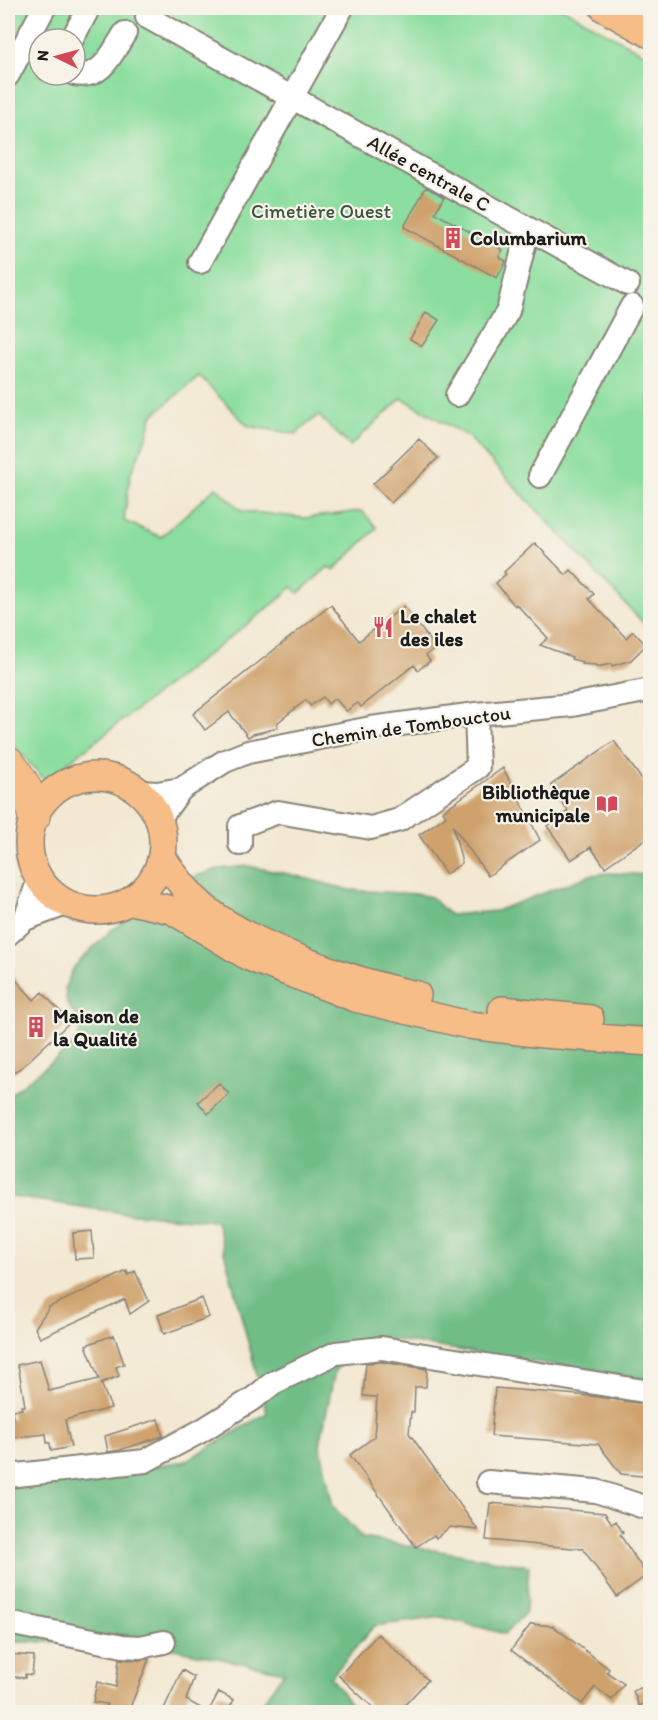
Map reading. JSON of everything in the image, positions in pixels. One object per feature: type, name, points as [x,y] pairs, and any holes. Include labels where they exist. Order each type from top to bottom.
[{"type":"highway","points":[[8,762],[24,782],[30,796],[34,816]]},
{"type":"main road","points":[[604,8],[651,34]]},
{"type":"main road","points":[[81,777],[112,778],[127,783],[140,792],[151,804],[159,819],[163,838],[162,857],[156,874],[145,890],[131,901],[115,908],[98,911],[66,904],[51,893],[39,879],[32,864],[29,848],[34,816],[42,803],[53,791],[81,777]]},
{"type":"main road","points":[[162,857],[185,890],[207,910],[233,927],[314,964],[412,994],[472,1006],[651,1024]]},
{"type":"main road","points":[[131,901],[172,910],[249,957],[355,998],[469,1025],[543,1034],[651,1042]]},
{"type":"street","points":[[8,75],[44,8]]},
{"type":"street","points":[[78,27],[87,8]]},
{"type":"street","name":"Allée centrale C","points":[[153,8],[147,17],[528,229],[630,295],[540,476]]},
{"type":"street","points":[[200,262],[342,8]]},
{"type":"street","points":[[87,75],[95,73],[105,65],[125,33]]},
{"type":"street","points":[[457,395],[508,311],[528,229]]},
{"type":"street","name":"Chemin de Tombouctou","points":[[159,819],[181,789],[225,761],[248,752],[371,728],[476,714],[572,705],[651,690]]},
{"type":"street","points":[[240,844],[240,825],[278,812],[370,828],[399,820],[478,767],[476,714]]},
{"type":"street","name":"Chemin de Tombouctou","points":[[140,792],[157,793],[181,789]]},
{"type":"street","points":[[24,919],[39,879]]},
{"type":"street","points":[[8,934],[24,919],[66,904]]},
{"type":"street","points":[[8,1477],[145,1461],[201,1431],[254,1398],[273,1383],[336,1353],[382,1348],[651,1392]]},
{"type":"street","points":[[489,1482],[596,1491],[651,1509]]},
{"type":"street","points":[[8,1623],[123,1646],[140,1647],[164,1642]]},
{"type":"green space","name":"Cimetière Ouest","points":[[8,8],[562,8],[650,57],[650,630],[467,436],[402,398],[350,446],[318,415],[296,434],[248,426],[199,376],[152,416],[147,436],[130,475],[124,521],[161,537],[216,487],[242,511],[305,518],[362,511],[377,528],[334,570],[328,567],[299,593],[292,587],[45,780],[8,740]]},
{"type":"green space","points":[[248,866],[349,890],[431,897],[450,915],[496,911],[591,875],[609,873],[650,875],[650,1380],[376,1337],[335,1370],[320,1445],[333,1506],[362,1538],[529,1566],[526,1612],[505,1634],[442,1617],[374,1626],[331,1677],[356,1712],[256,1712],[284,1672],[141,1642],[8,1642],[8,1488],[186,1461],[267,1413],[216,1221],[122,1213],[8,1196],[8,1096],[77,1042],[82,1025],[67,1004],[65,987],[74,967],[110,931],[190,878],[218,869]]},
{"type":"building","name":"Columbarium","points":[[426,187],[444,197],[435,213],[503,250],[499,257],[506,261],[497,278],[404,227]]},
{"type":"building","points":[[426,312],[439,320],[422,346],[410,339]]},
{"type":"building","points":[[419,439],[438,458],[391,503],[373,484]]},
{"type":"building","points":[[535,543],[566,575],[571,570],[594,594],[589,599],[626,638],[633,631],[646,645],[631,660],[612,666],[612,664],[596,667],[596,665],[582,664],[583,662],[571,659],[572,657],[540,645],[548,638],[516,604],[515,606],[496,583],[506,574],[504,572]]},
{"type":"building","points":[[331,605],[359,641],[404,606],[436,648],[426,655],[430,661],[418,670],[414,665],[361,707],[358,703],[346,711],[335,698],[328,704],[323,697],[310,706],[306,700],[277,723],[278,728],[248,737],[229,712],[205,730],[193,714]]},
{"type":"building","name":"Bibliothèque municipale","points":[[614,741],[651,792],[651,835],[605,867],[591,847],[571,860],[547,826],[568,811],[551,785]]},
{"type":"building","points":[[503,768],[540,840],[488,876],[453,826],[462,863],[446,874],[419,835],[446,816],[443,811]]},
{"type":"building","name":"Maison de la Qualité","points":[[8,971],[34,1000],[42,992],[70,1022],[22,1067],[8,1076]]},
{"type":"building","points":[[219,1083],[229,1094],[208,1114],[198,1102]]},
{"type":"building","points":[[92,1231],[94,1258],[75,1259],[73,1233]]},
{"type":"building","points":[[127,1271],[128,1275],[135,1271],[149,1301],[130,1314],[125,1299],[40,1338],[35,1328],[49,1307]]},
{"type":"building","points":[[202,1298],[209,1317],[164,1334],[158,1315]]},
{"type":"building","points":[[114,1335],[124,1364],[116,1367],[119,1376],[101,1383],[111,1408],[65,1420],[71,1447],[51,1451],[46,1434],[8,1438],[8,1419],[13,1419],[12,1410],[22,1409],[21,1406],[25,1406],[17,1365],[40,1360],[49,1391],[99,1379],[86,1345]]},
{"type":"building","points":[[382,1362],[427,1369],[426,1387],[415,1387],[414,1412],[411,1412],[409,1433],[478,1530],[450,1527],[436,1538],[434,1535],[416,1547],[350,1455],[374,1437],[377,1397],[363,1396],[366,1363]]},
{"type":"building","points":[[495,1388],[590,1396],[651,1405],[651,1477],[621,1474],[598,1444],[491,1436]]},
{"type":"building","points":[[158,1419],[163,1436],[108,1452],[105,1436]]},
{"type":"building","points":[[490,1503],[605,1513],[612,1524],[616,1521],[623,1533],[620,1535],[647,1575],[617,1597],[583,1549],[486,1540]]},
{"type":"building","points":[[531,1624],[553,1626],[609,1669],[607,1672],[624,1684],[612,1700],[595,1687],[582,1704],[511,1650]]},
{"type":"building","points":[[378,1634],[428,1680],[397,1713],[379,1713],[339,1676]]},
{"type":"building","points":[[8,1654],[34,1656],[32,1675],[25,1674],[25,1678],[8,1676]]},
{"type":"building","points":[[119,1659],[149,1659],[128,1713],[104,1713],[107,1704],[93,1702],[97,1682],[116,1687]]},
{"type":"building","points":[[182,1670],[194,1677],[186,1700],[208,1712],[219,1692],[234,1700],[226,1713],[162,1713]]},
{"type":"building","points":[[651,1684],[651,1701],[639,1706],[633,1691]]},
{"type":"place","name":"Columbarium","points":[[453,238]]},
{"type":"place","name":"Le chalet des iles","points":[[383,627]]},
{"type":"place","name":"Bibliothèque municipale","points":[[607,804]]},
{"type":"place","name":"Maison de la Qualité","points":[[36,1027]]}]
